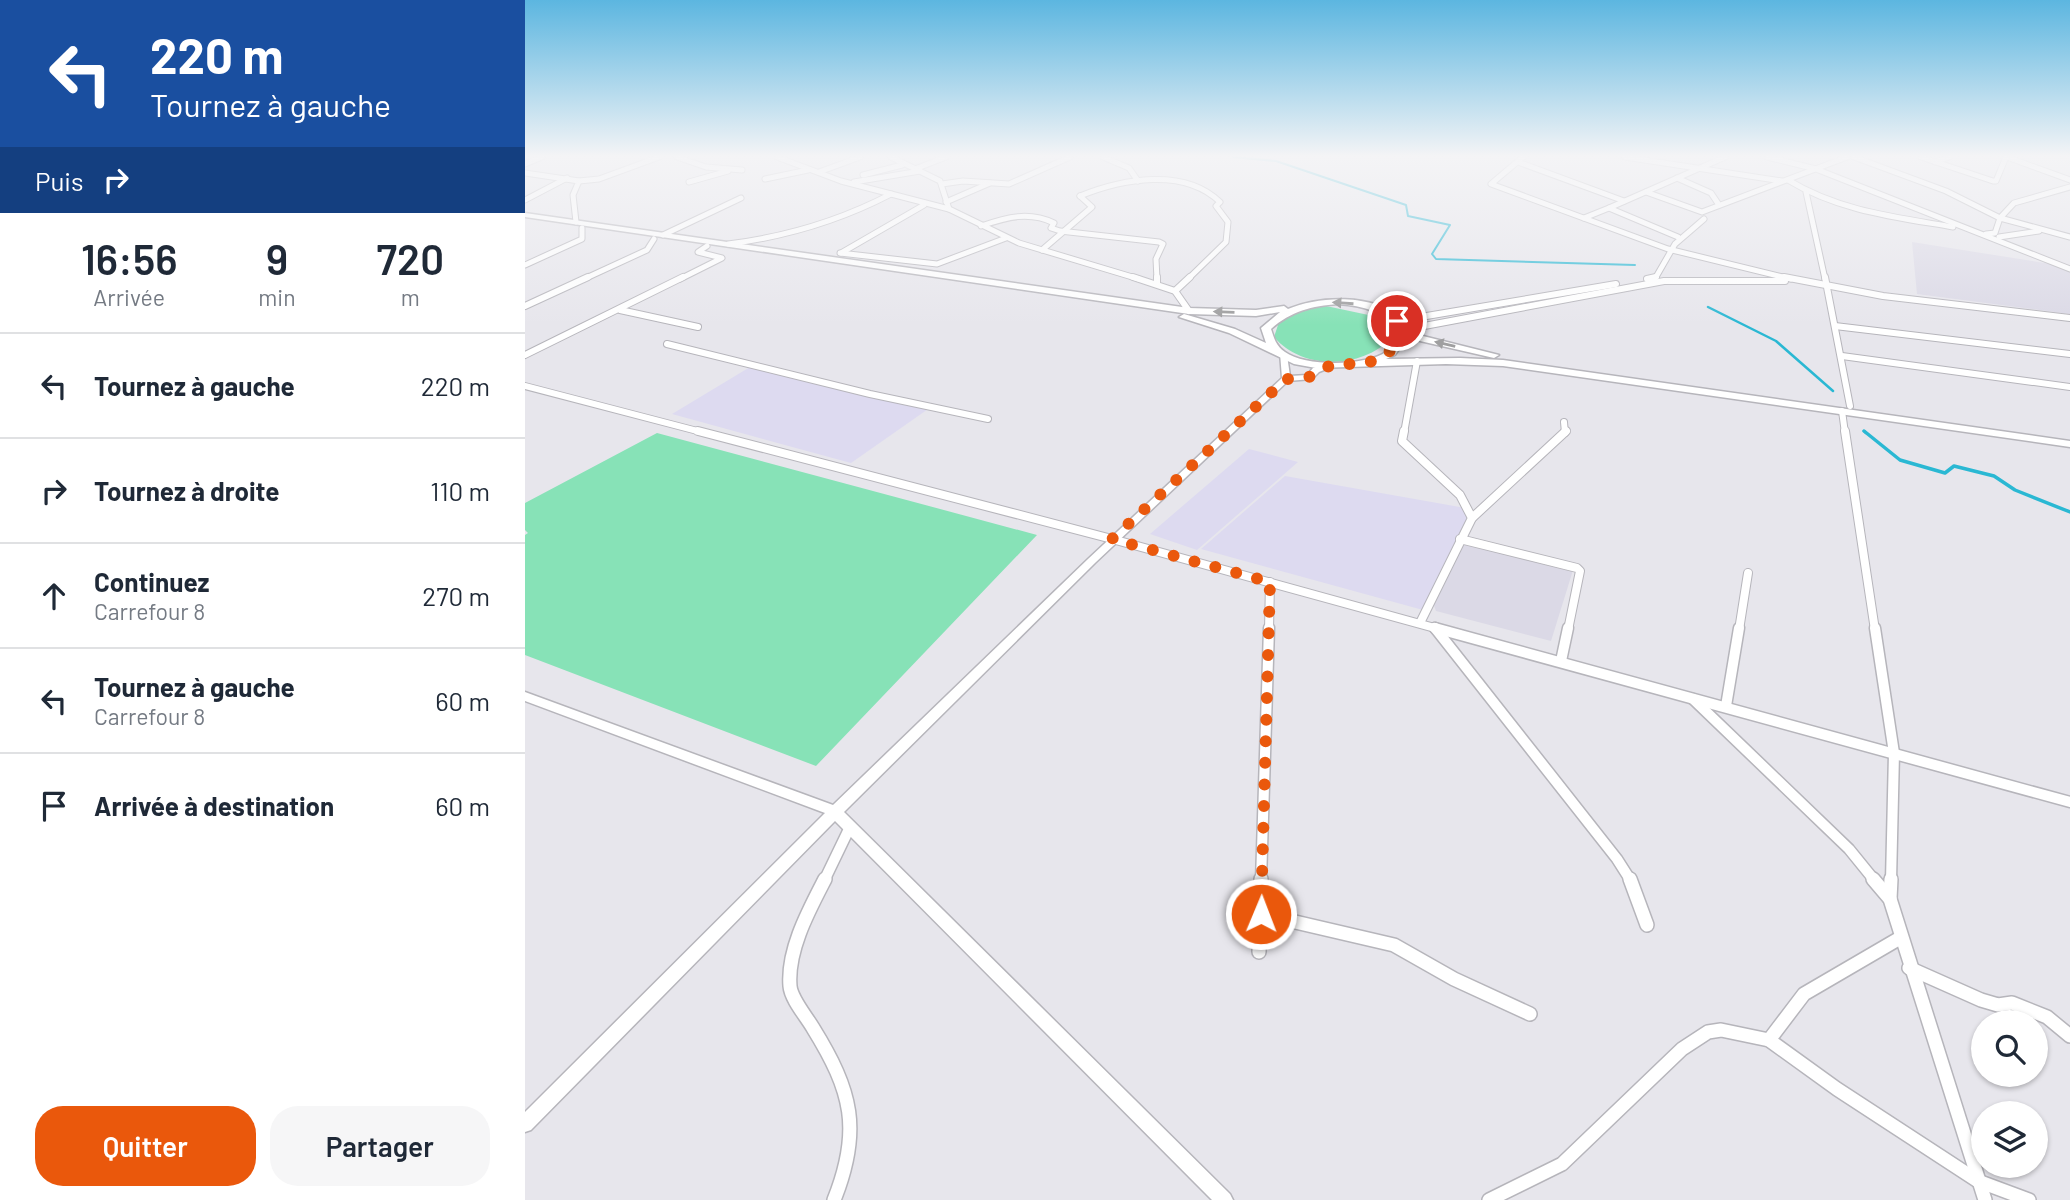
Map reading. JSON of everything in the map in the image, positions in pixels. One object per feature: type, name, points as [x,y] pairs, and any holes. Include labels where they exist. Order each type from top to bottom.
[{"type":"main road","points":[[525,217],[1185,317],[1232,331],[1281,354],[1330,366],[1417,361],[1503,363],[2070,438]]},
{"type":"main road","points":[[659,237],[728,244],[1189,311],[1256,313],[1344,302],[1382,312],[1401,329],[1507,357],[2070,444]]},
{"type":"main road","points":[[1281,354],[1267,341],[1266,328],[1275,317],[1292,308]]},
{"type":"main road","points":[[1371,362],[1391,354],[1401,329]]},
{"type":"street","points":[[525,265],[582,239],[577,213]]},
{"type":"street","points":[[525,306],[647,250],[659,237],[709,213]]},
{"type":"street","points":[[728,244],[767,239],[845,213]]},
{"type":"street","points":[[831,259],[910,213]]},
{"type":"street","points":[[957,213],[1006,238],[1175,291],[1189,311]]},
{"type":"street","points":[[1042,250],[1083,213]]},
{"type":"street","points":[[1175,291],[1227,242],[1228,222],[1221,213]]},
{"type":"street","points":[[1570,213],[1668,249],[1826,287],[2070,318]]},
{"type":"street","points":[[1584,218],[1596,213]]},
{"type":"street","points":[[1621,213],[1678,237]]},
{"type":"street","points":[[1810,213],[1842,356],[1846,409],[1894,753],[1890,899],[1909,968],[1985,1200]]},
{"type":"street","points":[[1876,213],[1972,230]]},
{"type":"street","points":[[1929,213],[2070,269]]},
{"type":"street","points":[[1990,213],[2070,237]]},
{"type":"street","points":[[1997,235],[2000,218],[2005,213]]},
{"type":"street","points":[[981,226],[1023,214],[1043,217],[1054,223],[1051,228],[1060,231],[1163,244],[1156,259],[1157,284]]},
{"type":"street","points":[[1401,329],[1657,277],[1668,249],[1678,237],[1704,219]]},
{"type":"street","points":[[1980,234],[2051,232]]},
{"type":"street","points":[[1997,235],[2006,244]]},
{"type":"street","points":[[840,253],[937,264],[1006,238]]},
{"type":"street","points":[[525,355],[722,258],[698,252],[707,246]]},
{"type":"street","points":[[525,255],[541,258]]},
{"type":"street","points":[[1401,329],[1664,281],[1804,282]]},
{"type":"street","points":[[620,310],[698,327]]},
{"type":"street","points":[[1835,326],[2070,354]]},
{"type":"street","points":[[667,344],[883,397],[988,419]]},
{"type":"street","points":[[1281,354],[1286,379]]},
{"type":"street","points":[[1842,356],[2070,387]]},
{"type":"street","points":[[1417,361],[1402,441],[1460,495],[1472,518]]},
{"type":"street","points":[[525,1124],[834,811],[1112,539],[1286,379],[1309,377],[1316,370],[1330,366]]},
{"type":"street","points":[[525,386],[1112,539],[2070,802]]},
{"type":"street","points":[[1420,623],[1472,518],[1566,432],[1564,422]]},
{"type":"street","points":[[1460,539],[1577,568],[1580,571],[1561,661]]},
{"type":"street","points":[[1726,706],[1748,573]]},
{"type":"street","points":[[1259,952],[1270,582]]},
{"type":"street","points":[[1434,627],[1617,859],[1630,879],[1647,925]]},
{"type":"street","points":[[525,696],[834,811],[1224,1200]]},
{"type":"street","points":[[1692,698],[1849,849],[1890,899]]},
{"type":"street","points":[[834,1200],[849,1171],[854,1140],[853,1111],[839,1073],[790,990],[786,977],[810,913],[850,827]]},
{"type":"street","points":[[1261,914],[1394,945],[1463,984],[1530,1014]]},
{"type":"street","points":[[1769,1040],[1804,994],[1900,938]]},
{"type":"street","points":[[1909,968],[1982,1000],[1998,1005],[2012,1003],[2047,1017],[2070,1035]]},
{"type":"street","points":[[1489,1200],[1562,1164],[1682,1049],[1708,1032],[1721,1030],[1769,1040],[1837,1089],[1978,1181],[2000,1192],[2029,1200]]},
{"type":"shaded area","points":[[1912,242],[2070,267],[2070,314],[1917,294]]},
{"type":"shaded area","points":[[755,364],[931,407],[851,463],[672,414]]},
{"type":"shaded area","points":[[1249,449],[1298,462],[1197,550],[1150,534]]},
{"type":"shaded area","points":[[1285,476],[1471,509],[1423,610],[1201,549]]},
{"type":"shaded area","points":[[1462,542],[1574,567],[1551,641],[1436,611],[1433,603]]},
{"type":"green space","points":[[1326,306],[1378,317],[1391,329],[1392,338],[1365,356],[1332,362],[1300,356],[1274,337],[1280,319],[1299,311]]},
{"type":"green space","points":[[657,433],[1037,535],[816,766],[525,655],[525,535],[528,533],[525,530],[525,503]]},
{"type":"waterway","points":[[1407,213],[1408,216],[1450,225],[1432,254],[1436,259],[1635,265]]},
{"type":"waterway","points":[[1708,307],[1776,341],[1833,391]]},
{"type":"waterway","points":[[1866,433],[1864,431],[1900,460],[1945,473],[1954,466],[1994,476],[2015,490],[2070,512]]},
{"type":"route","points":[[1261,914],[1270,582],[1112,539],[1286,379],[1309,377],[1316,370],[1330,366],[1371,362],[1391,354],[1404,334],[1397,321]]}]
